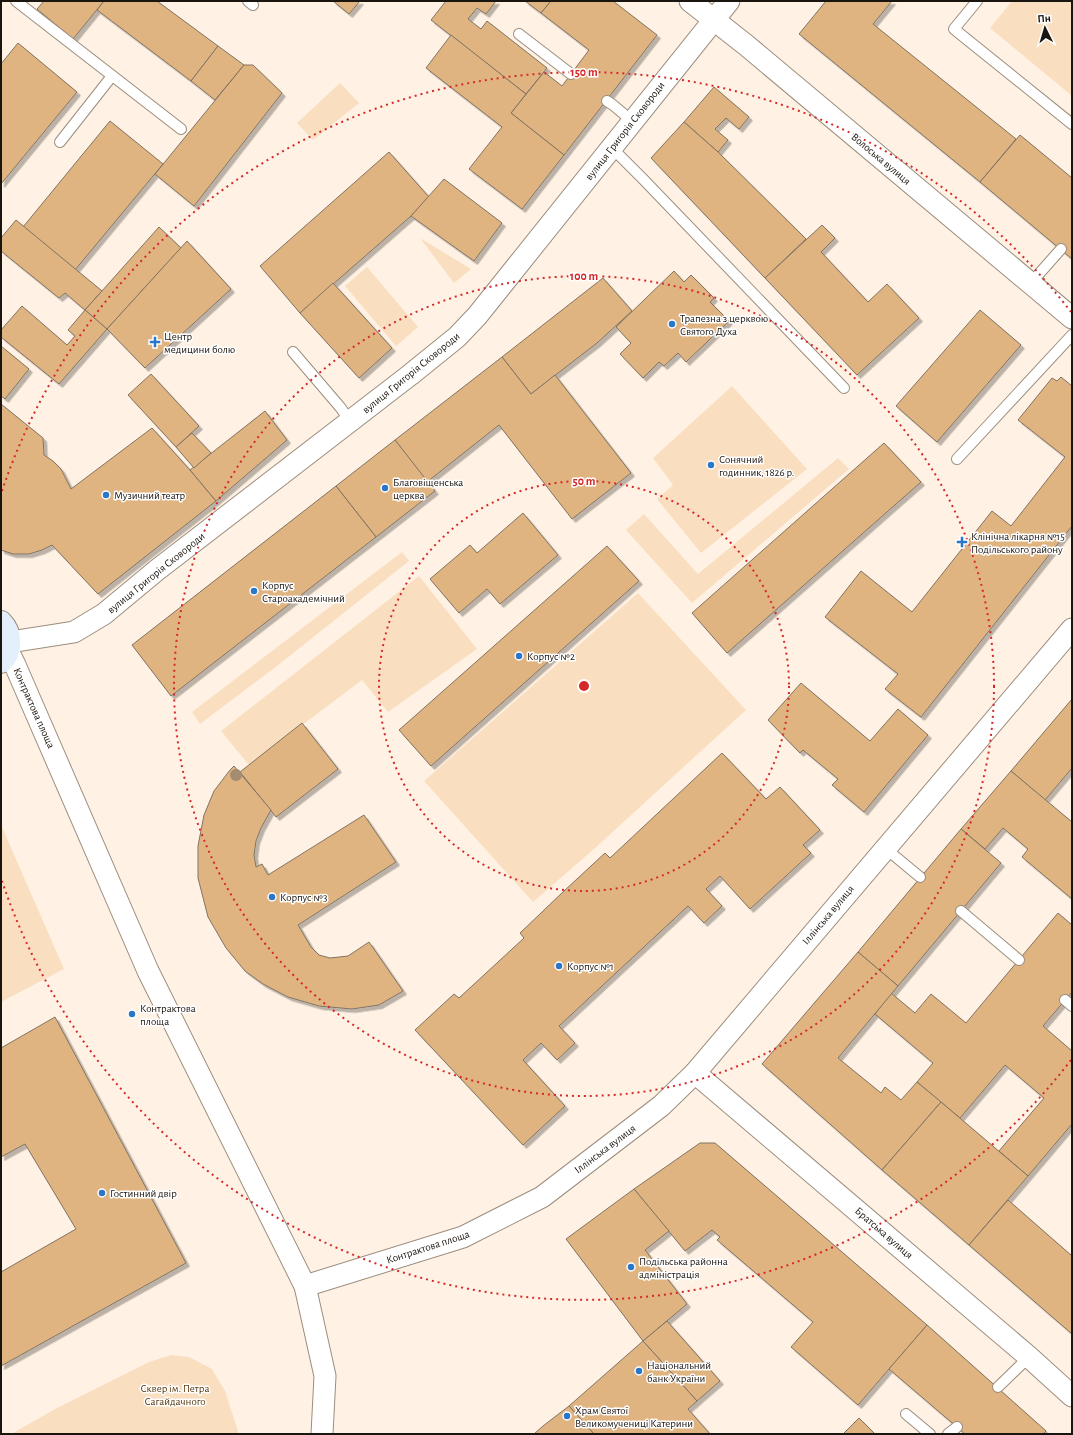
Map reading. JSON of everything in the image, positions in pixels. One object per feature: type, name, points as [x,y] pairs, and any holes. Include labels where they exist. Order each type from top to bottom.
[{"type":"street","name":"Волоська вулиця","points":[[690,1],[746,45],[1072,318]]},
{"type":"street","name":"вулиця Григорія Сковороди","points":[[6,652],[74,632],[104,614],[154,573],[410,375],[462,332],[477,316],[729,1]]},
{"type":"street","points":[[1,622],[8,633],[6,652]]},
{"type":"street","name":"Іллінська вулиця","points":[[564,1180],[661,1106],[695,1073],[1072,629]]},
{"type":"street","name":"Контрактова площа","points":[[6,652],[148,971],[250,1172],[305,1286],[325,1376],[322,1434]]},
{"type":"street","name":"Братська вулиця","points":[[695,1073],[1029,1357],[1072,1396]]},
{"type":"street","name":"Контрактова площа","points":[[305,1286],[463,1237],[542,1197],[564,1180]]},
{"type":"lane","points":[[16,1],[181,130]]},
{"type":"lane","points":[[977,1],[954,30],[1072,124]]},
{"type":"lane","points":[[519,34],[570,74]]},
{"type":"lane","points":[[60,142],[112,76]]},
{"type":"lane","points":[[607,100],[632,121]]},
{"type":"lane","points":[[612,148],[844,388]]},
{"type":"lane","points":[[1030,284],[1061,249]]},
{"type":"lane","points":[[957,460],[1072,336]]},
{"type":"lane","points":[[293,352],[340,407],[350,421]]},
{"type":"lane","points":[[885,848],[920,877]]},
{"type":"lane","points":[[961,911],[1019,960]]},
{"type":"lane","points":[[998,1387],[1029,1357]]},
{"type":"lane","points":[[906,1414],[930,1434]]},
{"type":"lane","points":[[948,1434],[956,1427]]},
{"type":"green space","points":[[1012,1],[1072,1],[1072,96],[990,28]]},
{"type":"green space","points":[[340,83],[359,103],[313,140],[297,123]]},
{"type":"green space","points":[[420,238],[471,269],[454,283]]},
{"type":"green space","points":[[367,267],[418,327],[396,346],[345,286]]},
{"type":"green space","points":[[732,386],[807,469],[701,553],[657,499],[673,485],[653,458]]},
{"type":"green space","points":[[838,458],[849,469],[692,603],[626,530],[644,514],[698,574]]},
{"type":"green space","points":[[402,552],[409,561],[277,666],[200,724],[192,712]]},
{"type":"green space","points":[[419,576],[477,649],[388,712],[362,680],[249,765],[221,731]]},
{"type":"green space","points":[[638,593],[746,710],[594,849],[533,902],[424,781]]},
{"type":"green space","points":[[1,825],[64,969],[1,1002]]},
{"type":"green space","name":"Сквер ім. Петра Сагайдачного","points":[[171,1355],[189,1357],[212,1369],[225,1391],[239,1434],[11,1434],[57,1408],[149,1362]]},
{"type":"building","points":[[44,1],[104,1],[73,39],[37,9]]},
{"type":"building","points":[[104,1],[157,1],[218,46],[191,81],[97,10]]},
{"type":"building","points":[[333,1],[360,1],[349,14]]},
{"type":"building","points":[[446,1],[496,1],[486,14],[477,8],[468,19],[481,29],[487,21],[547,68],[526,94],[431,20]]},
{"type":"building","points":[[525,1],[551,1],[541,13]]},
{"type":"building","points":[[551,1],[613,1],[657,35],[564,155],[511,113],[544,72],[562,86],[589,50],[541,13]]},
{"type":"building","points":[[826,1],[892,1],[873,24],[1016,139],[980,182],[799,34]]},
{"type":"building","points":[[451,35],[526,94],[511,113],[564,155],[522,209],[469,169],[502,127],[426,68]]},
{"type":"building","points":[[18,43],[77,92],[1,184],[1,64]]},
{"type":"building","points":[[218,46],[244,65],[215,100],[191,81]]},
{"type":"building","points":[[244,65],[253,65],[282,93],[194,206],[155,174]]},
{"type":"building","points":[[714,87],[749,117],[739,129],[726,118],[715,129],[728,140],[718,152],[684,122]]},
{"type":"building","points":[[110,121],[163,164],[75,270],[23,227]]},
{"type":"building","points":[[684,122],[718,152],[806,239],[765,278],[651,158]]},
{"type":"building","points":[[1020,135],[1072,178],[1072,259],[980,182]]},
{"type":"building","points":[[389,152],[429,197],[411,216],[300,313],[260,266]]},
{"type":"building","points":[[444,179],[502,223],[474,261],[411,216]]},
{"type":"building","points":[[16,220],[102,291],[85,310],[65,293],[59,298],[1,251],[1,238]]},
{"type":"building","points":[[822,225],[835,238],[821,252],[868,302],[887,284],[919,318],[857,375],[765,278]]},
{"type":"building","points":[[159,227],[181,248],[107,329],[85,310]]},
{"type":"building","points":[[187,241],[231,289],[145,368],[107,329]]},
{"type":"building","name":"Трапезна з церквою Святого Духа","points":[[674,271],[684,282],[691,275],[714,298],[710,302],[729,321],[686,362],[678,353],[664,366],[659,362],[643,378],[620,354],[631,343],[616,327]]},
{"type":"building","points":[[603,278],[632,311],[597,343],[531,394],[502,357]]},
{"type":"building","points":[[333,283],[392,348],[359,378],[300,313]]},
{"type":"building","points":[[22,306],[67,345],[75,336],[68,330],[85,310],[107,329],[59,384],[1,337],[1,330]]},
{"type":"building","points":[[980,310],[1021,345],[937,442],[896,406]]},
{"type":"building","points":[[1,346],[29,369],[5,399],[1,396]]},
{"type":"building","points":[[502,357],[531,394],[555,375],[631,473],[572,519],[499,425],[427,482],[395,440]]},
{"type":"building","points":[[151,374],[199,426],[176,447],[128,395]]},
{"type":"building","points":[[1061,377],[1072,386],[1072,526],[921,717],[885,689],[898,674],[825,617],[861,571],[912,612],[992,511],[1011,526],[1065,457],[1018,420],[1052,378],[1057,381]]},
{"type":"building","name":"Музичний театр","points":[[1,404],[43,438],[44,455],[61,469],[71,489],[152,428],[216,501],[98,594],[52,545],[29,554],[13,554],[1,550]]},
{"type":"building","points":[[265,411],[287,440],[216,501],[190,470]]},
{"type":"building","points":[[192,433],[211,453],[194,468],[176,447]]},
{"type":"building","name":"Благовіщенська церква","points":[[395,440],[435,491],[376,537],[336,486]]},
{"type":"building","points":[[884,443],[921,482],[727,653],[692,613]]},
{"type":"building","name":"Корпус Староакадемічний","points":[[336,486],[376,537],[171,696],[132,645]]},
{"type":"building","points":[[523,513],[558,555],[500,604],[487,589],[459,613],[430,579],[470,545],[477,553]]},
{"type":"building","name":"Корпус №2","points":[[607,546],[639,581],[431,766],[399,730]]},
{"type":"building","points":[[801,683],[870,741],[898,709],[928,735],[864,812],[832,785],[838,779],[803,750],[800,753],[768,720]]},
{"type":"building","points":[[1072,699],[1072,768],[1045,800],[1011,771]]},
{"type":"building","points":[[302,723],[338,769],[276,817],[240,772]]},
{"type":"building","name":"Корпус №1","points":[[722,753],[766,799],[780,787],[820,830],[803,845],[811,853],[750,909],[720,876],[706,889],[722,906],[704,923],[688,906],[559,1026],[575,1043],[557,1060],[541,1043],[523,1060],[565,1106],[523,1145],[415,1030],[454,994],[459,998],[524,938],[520,933],[564,891],[605,853],[610,858]]},
{"type":"building","name":"Корпус №3","points":[[234,766],[271,810],[256,841],[254,855],[256,867],[262,864],[268,875],[364,815],[396,862],[298,925],[311,947],[319,955],[330,958],[348,956],[369,942],[403,991],[379,1005],[352,1009],[319,1006],[288,997],[263,984],[245,971],[226,948],[208,917],[198,878],[198,846],[204,815],[214,791]]},
{"type":"building","points":[[1011,771],[1072,822],[1072,899],[1022,857],[1028,849],[1003,828],[985,849],[961,829]]},
{"type":"building","points":[[961,829],[1001,863],[898,986],[858,952]]},
{"type":"building","points":[[1058,913],[1072,925],[1072,992],[1043,1026],[1072,1051],[1072,1124],[1028,1176],[999,1151],[1044,1098],[1005,1065],[960,1118],[917,1082],[933,1063],[875,1014],[891,993],[915,1013],[931,994],[966,1023]]},
{"type":"building","points":[[858,952],[898,986],[838,1058],[881,1093],[885,1087],[901,1100],[917,1082],[941,1102],[882,1170],[762,1064]]},
{"type":"building","name":"Гостинний двір","points":[[55,1017],[186,1263],[1,1366],[1,1272],[76,1229],[25,1144],[1,1157],[1,1048]]},
{"type":"building","points":[[941,1102],[1028,1176],[969,1245],[882,1170]]},
{"type":"building","points":[[700,1143],[715,1143],[927,1325],[858,1405],[791,1347],[813,1322],[717,1240],[720,1237],[712,1230],[685,1251],[634,1189]]},
{"type":"building","points":[[634,1189],[669,1231],[645,1250],[687,1304],[643,1341],[566,1239]]},
{"type":"building","points":[[1008,1200],[1072,1256],[1072,1334],[969,1245]]},
{"type":"building","points":[[667,1321],[720,1381],[697,1401],[643,1341]]},
{"type":"building","points":[[927,1325],[1046,1431],[1043,1434],[965,1434],[889,1369]]},
{"type":"building","name":"Національний банк України","points":[[643,1341],[697,1401],[688,1409],[710,1434],[594,1434],[569,1406]]},
{"type":"building","name":"Храм Святої Великомучениці Катерини","points":[[569,1406],[594,1434],[534,1434],[543,1426]]},
{"type":"building","points":[[859,1418],[875,1434],[843,1434]]},
{"type":"place","name":"Трапезна з церквою Святого Духа","points":[[672,324]]},
{"type":"place","name":"Центр медицини болю","points":[[155,342]]},
{"type":"place","name":"Сонячний годинник, 1826 р.","points":[[711,465]]},
{"type":"place","name":"Благовіщенська церква","points":[[385,488]]},
{"type":"place","name":"Музичний театр","points":[[106,495]]},
{"type":"place","name":"Клінічна лікарня №15 Подільського району","points":[[962,542]]},
{"type":"place","name":"Корпус Староакадемічний","points":[[254,591]]},
{"type":"place","name":"Корпус №2","points":[[519,656]]},
{"type":"place","name":"Корпус №3","points":[[272,897]]},
{"type":"place","name":"Корпус №1","points":[[559,966]]},
{"type":"place","name":"Контрактова площа","points":[[132,1014]]},
{"type":"place","name":"Гостинний двір","points":[[102,1193]]},
{"type":"place","name":"Подільська районна адміністрація","points":[[631,1267]]},
{"type":"place","name":"Національний банк України","points":[[639,1371]]},
{"type":"place","name":"Храм Святої Великомучениці Катерини","points":[[567,1416]]}]
